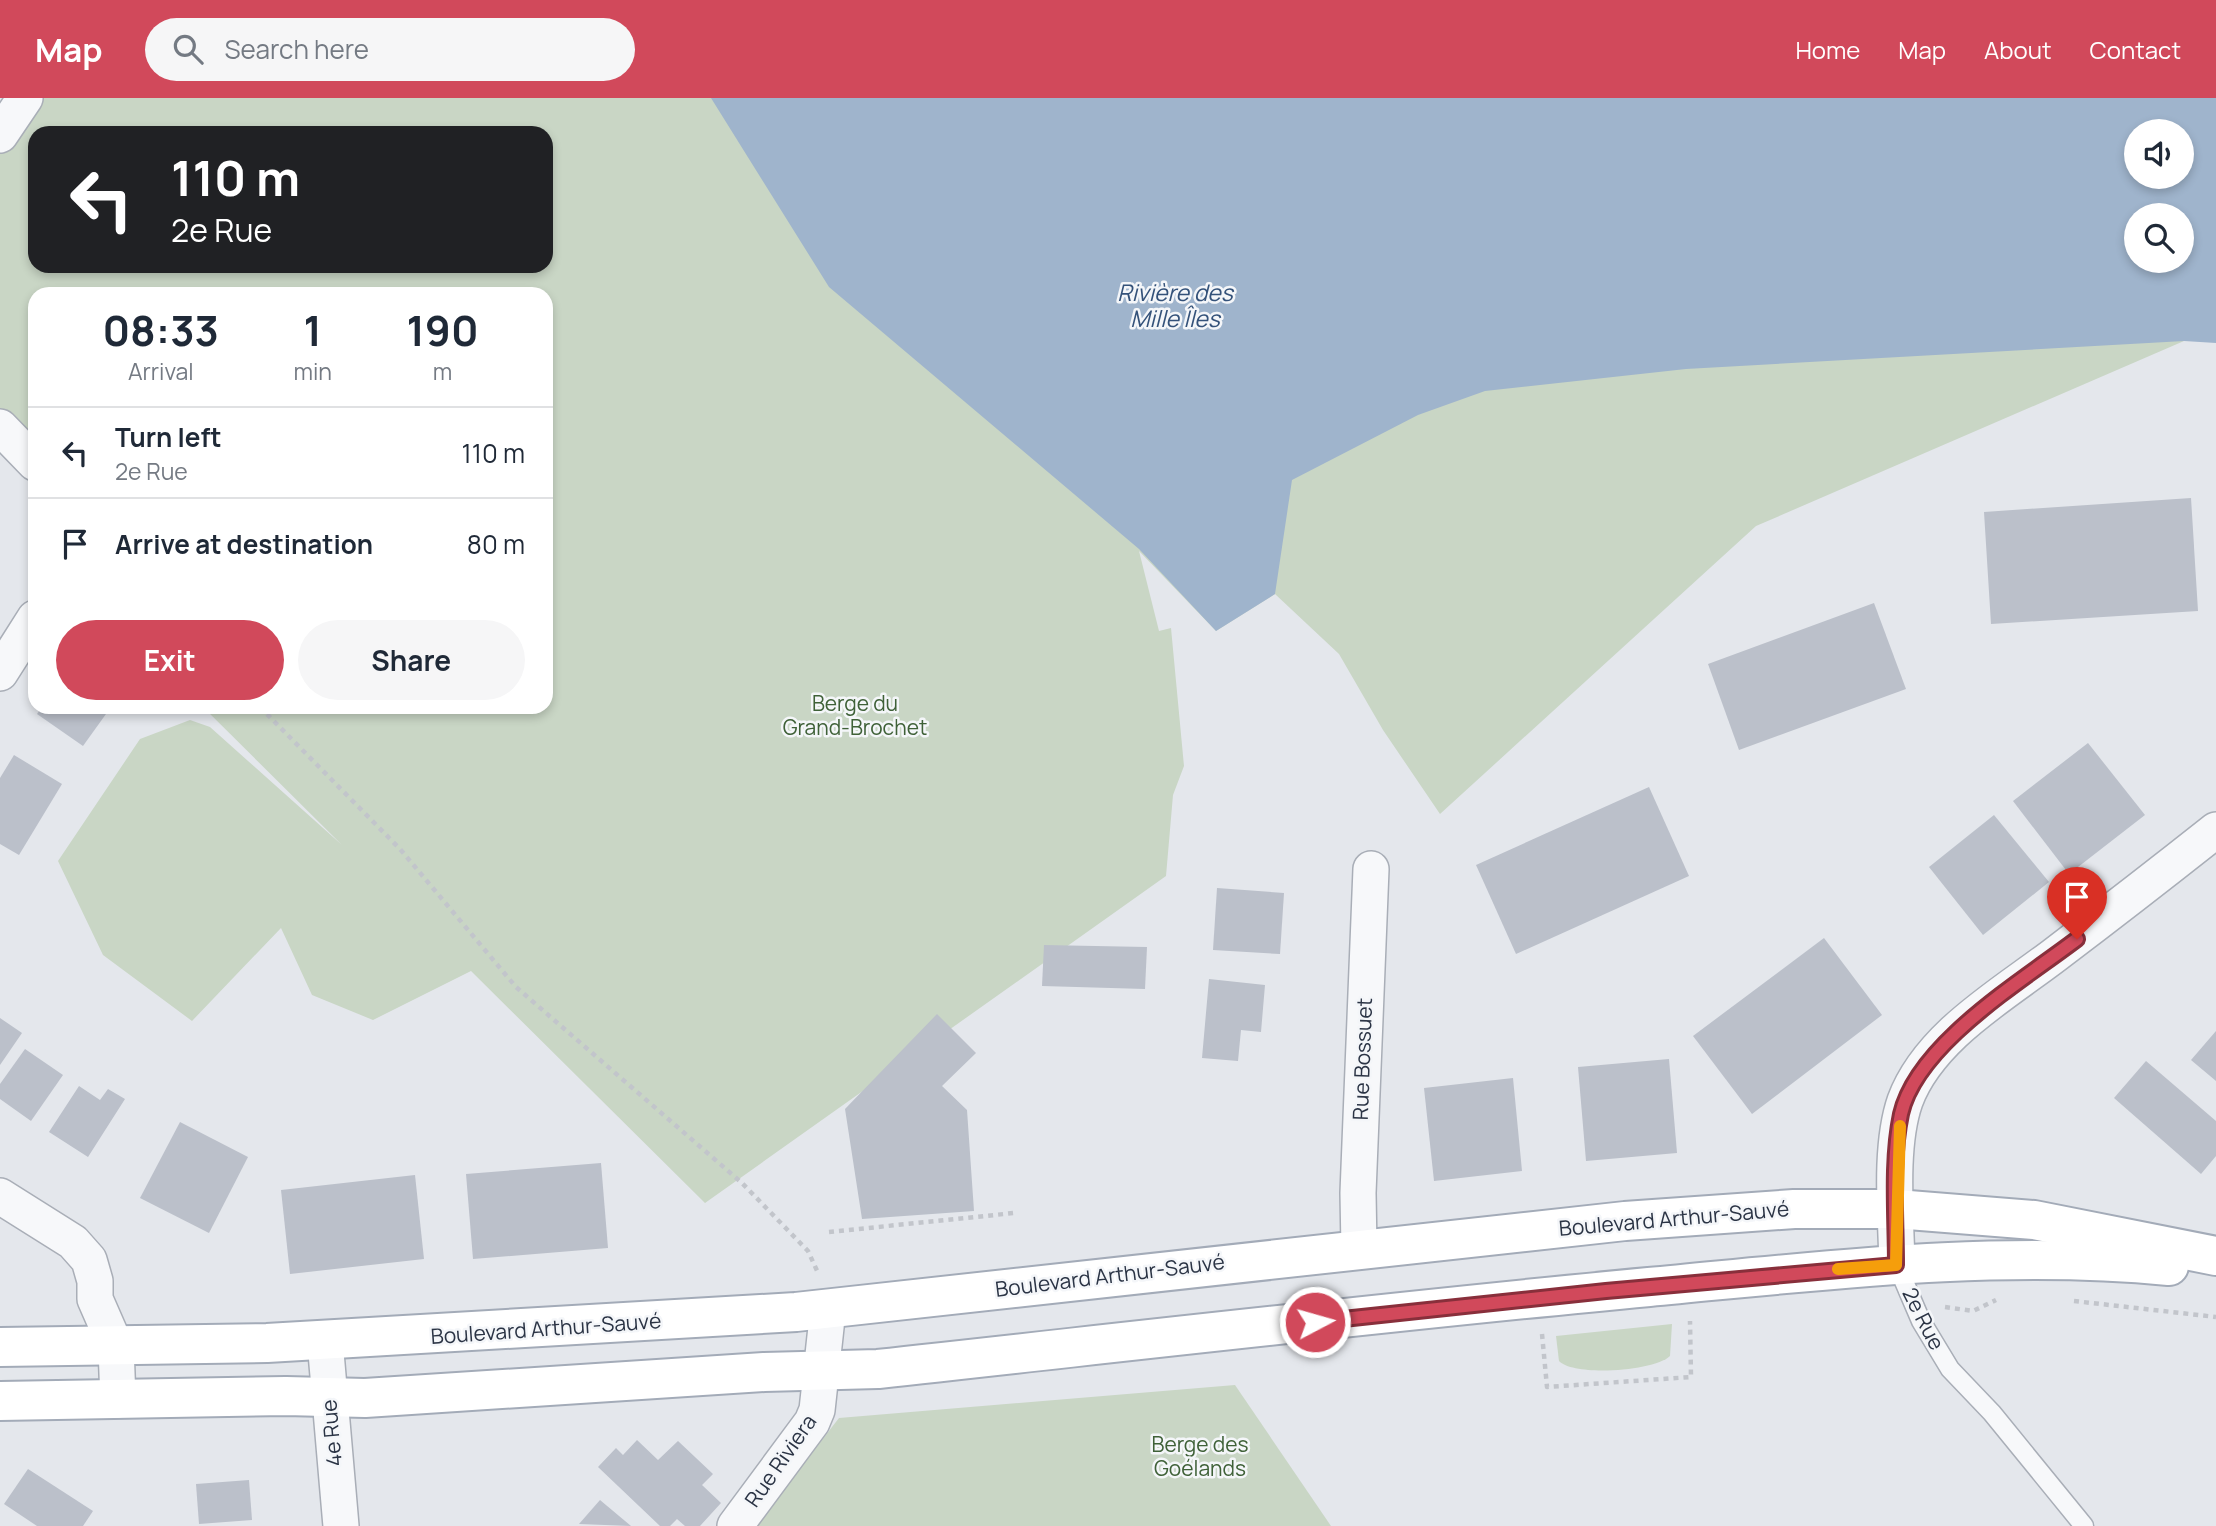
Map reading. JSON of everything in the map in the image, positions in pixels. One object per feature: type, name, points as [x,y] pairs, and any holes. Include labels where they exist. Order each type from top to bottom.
[{"type":"main road","name":"Boulevard Arthur-Sauvé","points":[[0,1347],[116,1347],[325,1341],[828,1309],[1359,1249],[1737,1212],[1896,1209],[2034,1220],[2216,1256]]},
{"type":"main road","points":[[0,1401],[365,1398],[764,1372],[878,1369],[1606,1291],[1896,1265],[2013,1258],[2068,1259],[2216,1271]]},
{"type":"street","points":[[0,135],[24,98]]},
{"type":"street","points":[[0,427],[28,456]]},
{"type":"street","points":[[0,673],[28,629]]},
{"type":"street","name":"2e Rue","points":[[1896,1265],[1901,1116],[1912,1085],[1923,1068],[1966,1025],[2216,830]]},
{"type":"street","name":"Rue Bossuet","points":[[1359,1249],[1358,1179],[1371,869]]},
{"type":"street","points":[[0,1196],[38,1218],[83,1251],[93,1271],[95,1299],[116,1347],[117,1400]]},
{"type":"street","name":"Rue Riviera","points":[[735,1526],[812,1422],[817,1410],[823,1371],[828,1309]]},
{"type":"street","name":"4e Rue","points":[[325,1341],[341,1526]]},
{"type":"lane","name":"2e Rue","points":[[1896,1265],[1921,1321],[1950,1369],[1992,1413],[2084,1526]]},
{"type":"path","points":[[267,714],[400,849],[516,987],[712,1156],[798,1241]]},
{"type":"path","points":[[829,1232],[1014,1213]]},
{"type":"path","points":[[1966,1309],[1977,1310],[2000,1299]]},
{"type":"path","points":[[2065,1301],[2216,1317]]},
{"type":"path","points":[[1542,1333],[1547,1387],[1691,1377],[1690,1318]]},
{"type":"green space","name":"Berge du Grand-Brochet","points":[[9,98],[1886,98],[2184,341],[1756,526],[1440,814],[1383,730],[1339,654],[1275,594],[1216,631],[1139,551],[1159,631],[1171,628],[1184,766],[1173,795],[1166,876],[705,1203],[471,971],[373,1020],[312,995],[281,928],[192,1021],[103,955],[58,861],[140,739],[190,720],[210,727],[342,845],[210,714],[553,714],[553,287],[28,287],[28,456],[0,427],[0,102],[6,103]]},
{"type":"green space","points":[[1672,1324],[1670,1356],[1662,1361],[1632,1368],[1597,1370],[1567,1366],[1559,1361],[1556,1336]]},
{"type":"green space","name":"Berge des Goélands","points":[[1235,1385],[1331,1526],[755,1526],[839,1418]]},
{"type":"water","name":"Rivière des Mille Îles","points":[[711,98],[2216,98],[2216,343],[2184,341],[1686,369],[1485,391],[1418,415],[1292,480],[1275,594],[1216,631],[1139,549],[829,287]]},
{"type":"building","points":[[2191,498],[2198,611],[1991,624],[1984,512]]},
{"type":"building","points":[[1874,603],[1906,689],[1739,750],[1708,664]]},
{"type":"building","points":[[37,714],[106,714],[83,746]]},
{"type":"building","points":[[2088,743],[2145,815],[2069,874],[2013,801]]},
{"type":"building","points":[[14,755],[62,784],[19,855],[0,844],[0,778]]},
{"type":"building","points":[[1649,787],[1689,876],[1516,954],[1476,865]]},
{"type":"building","points":[[1994,815],[2049,882],[1983,935],[1929,867]]},
{"type":"building","points":[[1217,888],[1284,893],[1280,954],[1213,950]]},
{"type":"building","points":[[1824,938],[1882,1015],[1752,1114],[1693,1036]]},
{"type":"building","points":[[1044,945],[1147,947],[1145,989],[1042,986]]},
{"type":"building","points":[[1209,979],[1265,985],[1261,1032],[1241,1030],[1238,1061],[1202,1058]]},
{"type":"building","points":[[937,1014],[976,1053],[942,1086],[967,1110],[974,1211],[862,1219],[845,1109]]},
{"type":"building","points":[[0,1018],[22,1033],[0,1065]]},
{"type":"building","points":[[2216,1031],[2216,1081],[2191,1060]]},
{"type":"building","points":[[25,1049],[63,1075],[31,1121],[0,1099],[0,1084]]},
{"type":"building","points":[[1669,1059],[1677,1153],[1586,1161],[1578,1067]]},
{"type":"building","points":[[2146,1061],[2216,1121],[2216,1156],[2201,1174],[2114,1098]]},
{"type":"building","points":[[1513,1078],[1522,1171],[1434,1181],[1424,1088]]},
{"type":"building","points":[[79,1086],[100,1100],[108,1089],[125,1099],[88,1157],[49,1132]]},
{"type":"building","points":[[180,1122],[248,1157],[209,1233],[140,1198]]},
{"type":"building","points":[[601,1163],[608,1248],[473,1259],[466,1174]]},
{"type":"building","points":[[415,1175],[424,1259],[290,1274],[281,1190]]},
{"type":"building","points":[[637,1440],[658,1460],[678,1441],[713,1474],[702,1485],[721,1503],[700,1526],[685,1526],[677,1519],[670,1526],[660,1526],[598,1467],[616,1448],[623,1455]]},
{"type":"building","points":[[28,1469],[93,1511],[83,1526],[37,1526],[4,1504]]},
{"type":"building","points":[[249,1480],[252,1520],[199,1524],[196,1484]]},
{"type":"building","points":[[600,1500],[631,1526],[579,1524]]},
{"type":"slow traffic","points":[[1838,1269],[1896,1265],[1897,1151],[1900,1126]]},
{"type":"route","points":[[1315,1322],[1606,1291],[1896,1265],[1897,1151],[1901,1116],[1912,1085],[1923,1068],[1957,1032],[2077,939]]}]
